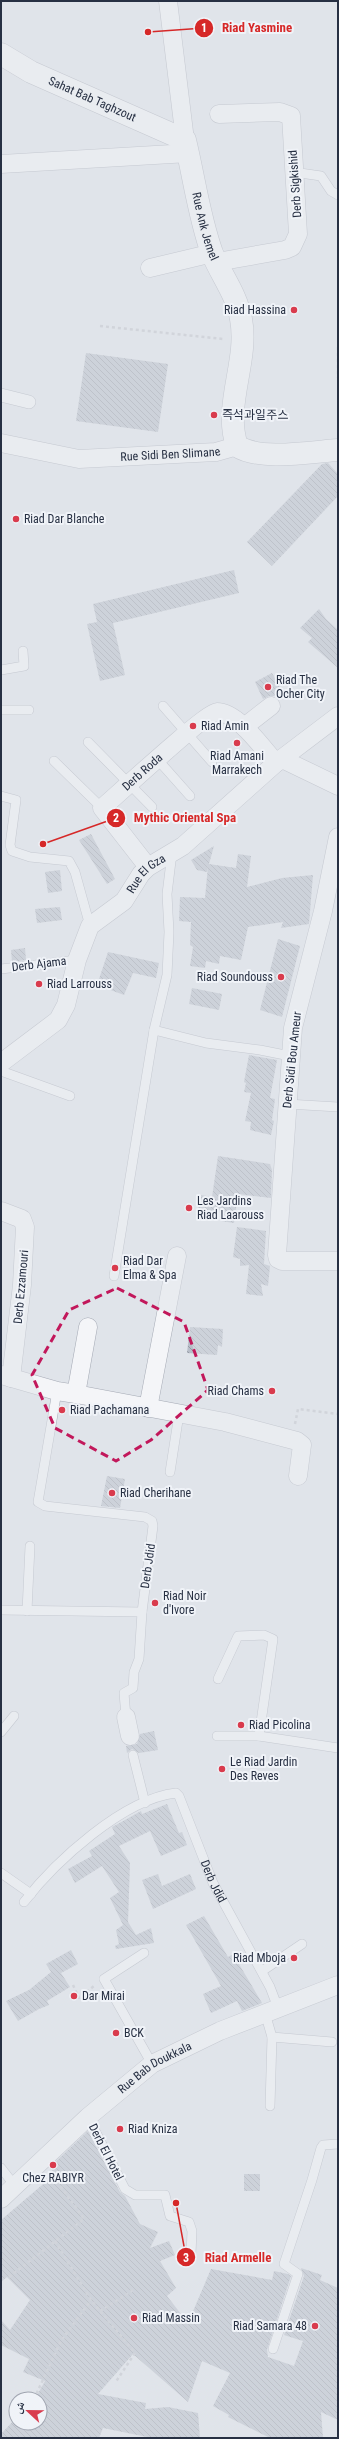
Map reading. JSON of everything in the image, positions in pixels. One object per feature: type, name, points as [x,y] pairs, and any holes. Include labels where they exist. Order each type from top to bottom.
[{"type":"street","name":"Rue Ank Jemel","points":[[168,1],[187,146],[215,257],[240,310],[243,341],[232,421],[237,446]]},
{"type":"street","name":"Sahat Bab Taghzout","points":[[1,54],[30,72],[187,146]]},
{"type":"street","name":"Derb Sigkishid","points":[[215,257],[292,247],[298,230],[293,172],[292,121],[287,113],[219,114]]},
{"type":"street","points":[[1,164],[187,146]]},
{"type":"street","points":[[150,268],[215,257]]},
{"type":"street","points":[[1,395],[29,402]]},
{"type":"street","name":"Rue Sidi Ben Slimane","points":[[1,443],[79,459],[216,452],[237,446],[245,451],[259,454],[338,450]]},
{"type":"street","points":[[244,727],[271,706]]},
{"type":"street","name":"Derb Roda","points":[[102,808],[187,733],[210,714],[216,712],[232,718],[244,727],[279,761]]},
{"type":"street","name":"Rue El Gza","points":[[90,926],[124,901],[141,874],[148,867],[172,853],[188,841],[279,761],[338,716]]},
{"type":"street","points":[[279,761],[338,786]]},
{"type":"street","points":[[102,808],[148,867]]},
{"type":"street","name":"Derb Sidi Bou Ameur","points":[[338,838],[323,911],[295,1014],[290,1056],[277,1255],[278,1259],[282,1261],[338,1261]]},
{"type":"street","points":[[1,1063],[58,1020],[66,1005],[77,960],[90,926]]},
{"type":"street","name":"Derb Ezzamouri","points":[[1,1211],[22,1219],[25,1227],[22,1285],[6,1377]]},
{"type":"street","points":[[148,1408],[177,1256]]},
{"type":"street","points":[[76,1394],[88,1327]]},
{"type":"street","points":[[6,1377],[56,1391],[225,1422],[300,1442],[302,1445],[298,1476]]},
{"type":"street","name":"Derb Jdid","points":[[126,1717],[130,1736]]},
{"type":"street","name":"Rue Bab Doukkala","points":[[1,2199],[44,2161],[88,2117],[152,2064],[220,2031],[338,1985]]},
{"type":"lane","points":[[293,172],[321,176],[331,191],[338,195]]},
{"type":"lane","points":[[1,670],[24,666],[23,651]]},
{"type":"lane","points":[[163,706],[212,762]]},
{"type":"lane","points":[[1,710],[29,710]]},
{"type":"lane","points":[[88,742],[152,807]]},
{"type":"lane","points":[[158,760],[190,796]]},
{"type":"lane","points":[[54,761],[102,808]]},
{"type":"lane","points":[[1,796],[16,800],[10,845],[12,851],[30,856],[69,862],[75,872],[90,926]]},
{"type":"lane","points":[[114,1276],[154,1030],[167,975],[169,932],[167,894],[172,853]]},
{"type":"lane","name":"Derb Ajama","points":[[1,969],[77,960]]},
{"type":"lane","points":[[154,1030],[206,1043],[260,1050],[290,1056]]},
{"type":"lane","points":[[1,1071],[70,1096]]},
{"type":"lane","points":[[287,1104],[338,1106]]},
{"type":"lane","name":"Derb Jdid","points":[[56,1391],[38,1502],[45,1506],[146,1517],[152,1521],[153,1526],[142,1612],[139,1659],[134,1672],[134,1686],[124,1693],[123,1696],[126,1717]]},
{"type":"lane","points":[[170,1472],[179,1414]]},
{"type":"lane","points":[[27,1611],[30,1546]]},
{"type":"lane","points":[[1,1610],[142,1612]]},
{"type":"lane","points":[[218,1679],[238,1636],[264,1635],[273,1639],[259,1736]]},
{"type":"lane","points":[[1,1732],[14,1716]]},
{"type":"lane","points":[[217,1736],[259,1736],[338,1748]]},
{"type":"lane","points":[[24,1902],[71,1851],[119,1816],[145,1803],[133,1754]]},
{"type":"lane","name":"Derb Jdid","points":[[145,1803],[170,1794],[176,1793],[179,1796],[214,1883],[262,1971],[271,2010]]},
{"type":"lane","points":[[1,1873],[31,1894]]},
{"type":"lane","points":[[262,1971],[302,1944]]},
{"type":"lane","points":[[144,1953],[104,1979],[152,2064]]},
{"type":"lane","points":[[270,2106],[272,2037],[271,2010]]},
{"type":"lane","points":[[272,2037],[332,2042]]},
{"type":"lane","name":"Derb El Hotel","points":[[88,2117],[125,2189],[135,2195],[165,2195],[170,2216],[189,2222],[192,2231],[191,2254]]},
{"type":"lane","points":[[273,2349],[298,2274],[284,2264],[312,2180],[320,2148],[323,2145],[338,2144]]},
{"type":"lane","points":[[1,2168],[15,2186]]},
{"type":"path","points":[[100,326],[243,341]]},
{"type":"path","points":[[338,347],[338,378]]},
{"type":"path","points":[[291,1439],[298,1409],[338,1414]]},
{"type":"path","points":[[73,1985],[79,1998],[104,1979]]},
{"type":"path","points":[[9,2277],[84,2219],[44,2161]]},
{"type":"path","points":[[55,2241],[91,2300],[135,2353],[115,2383]]},
{"type":"path","points":[[100,2311],[135,2289]]},
{"type":"path","points":[[38,2391],[61,2341],[91,2300]]},
{"type":"highlighted area","points":[[117,1288],[184,1322],[208,1390],[151,1440],[116,1461],[55,1428],[32,1375],[69,1310]]},
{"type":"building","points":[[86,353],[168,364],[158,432],[76,421]]},
{"type":"building","points":[[328,463],[338,474],[338,496],[272,566],[247,542],[322,464]]},
{"type":"building","points":[[234,570],[239,593],[113,623],[125,675],[100,681],[87,624],[97,622],[93,604]]},
{"type":"building","points":[[319,609],[326,619],[338,630],[338,668],[308,642],[312,638],[300,628]]},
{"type":"building","name":"Riad The Ocher City","points":[[272,673],[282,691],[275,696],[269,696],[263,699],[255,682]]},
{"type":"building","points":[[91,834],[115,879],[107,884],[79,840]]},
{"type":"building","points":[[214,846],[209,864],[236,868],[238,854],[251,856],[247,887],[282,878],[313,875],[309,924],[281,928],[283,922],[248,927],[241,960],[220,956],[219,964],[206,961],[205,968],[190,966],[193,947],[190,945],[191,922],[179,921],[180,897],[205,898],[208,866],[207,872],[197,870],[191,860]]},
{"type":"building","points":[[60,870],[62,891],[48,893],[45,872]]},
{"type":"building","points":[[60,907],[62,920],[37,923],[35,909]]},
{"type":"building","points":[[278,939],[300,946],[282,1017],[260,1010]]},
{"type":"building","points":[[25,948],[26,960],[12,962],[11,950]]},
{"type":"building","points":[[108,952],[159,963],[156,978],[133,973],[124,995],[97,985]]},
{"type":"building","points":[[192,988],[222,994],[219,1010],[189,1004]]},
{"type":"building","points":[[249,1055],[277,1060],[270,1098],[275,1099],[272,1120],[274,1121],[271,1135],[250,1130],[251,1122],[245,1121],[251,1093],[244,1092],[246,1083],[244,1082]]},
{"type":"building","points":[[218,1156],[270,1164],[272,1170],[271,1198],[238,1194],[234,1223],[221,1221],[222,1213],[198,1208],[201,1195],[212,1197]]},
{"type":"building","points":[[237,1227],[266,1231],[264,1264],[270,1266],[268,1286],[261,1284],[263,1296],[246,1294],[249,1265],[240,1266],[240,1259],[233,1257]]},
{"type":"building","points":[[190,1327],[223,1329],[222,1347],[218,1345],[217,1355],[187,1353]]},
{"type":"building","points":[[107,1476],[125,1479],[120,1508],[101,1506]]},
{"type":"building","points":[[154,1731],[158,1750],[139,1753],[132,1749],[127,1753],[126,1746],[137,1744],[140,1734]]},
{"type":"building","points":[[167,1804],[179,1833],[182,1832],[187,1845],[161,1856],[150,1831],[119,1846],[130,1863],[128,1922],[136,1935],[151,1928],[154,1943],[116,1949],[115,1946],[119,1944],[116,1930],[123,1925],[110,1898],[119,1892],[102,1866],[75,1883],[68,1869],[92,1856],[89,1851],[115,1834],[112,1827],[141,1811],[142,1814]]},
{"type":"building","points":[[158,1874],[162,1886],[190,1874],[196,1889],[153,1909],[142,1880]]},
{"type":"building","points":[[204,1916],[228,1957],[233,1954],[262,2003],[242,2011],[237,2001],[211,2013],[203,1994],[221,1986],[186,1925]]},
{"type":"building","points":[[71,1950],[78,1964],[61,1973],[70,1987],[47,2001],[49,2005],[18,2021],[6,2001],[29,1990],[51,1972],[46,1964]]},
{"type":"building","points":[[88,2131],[120,2192],[125,2196],[140,2224],[158,2232],[150,2248],[169,2241],[175,2255],[160,2261],[176,2288],[167,2296],[188,2323],[211,2269],[272,2280],[274,2271],[291,2276],[267,2350],[268,2357],[294,2366],[303,2341],[284,2335],[304,2276],[301,2268],[322,2275],[320,2280],[338,2288],[338,2420],[321,2412],[323,2438],[270,2438],[228,2417],[229,2415],[213,2406],[230,2373],[202,2361],[188,2402],[133,2354],[98,2394],[146,2403],[145,2409],[168,2407],[198,2413],[200,2438],[152,2438],[103,2428],[99,2438],[1,2438],[1,2434],[8,2427],[8,2431],[48,2431],[48,2391],[39,2391],[45,2381],[23,2372],[29,2359],[1,2345],[1,2320],[10,2330],[30,2300],[7,2277],[1,2282],[1,2220],[55,2174],[50,2167]]},
{"type":"building","points":[[244,2174],[260,2174],[260,2191],[244,2191]]},
{"type":"place","name":"Riad Yasmine","points":[[148,32]]},
{"type":"place","name":"Riad Hassina","points":[[294,310]]},
{"type":"place","name":"즉석과일주스","points":[[214,415]]},
{"type":"place","name":"Riad Dar Blanche","points":[[16,519]]},
{"type":"place","name":"Riad The Ocher City","points":[[268,687]]},
{"type":"place","name":"Riad Amin","points":[[193,726]]},
{"type":"place","name":"Riad Amani Marrakech","points":[[237,743]]},
{"type":"place","name":"Mythic Oriental Spa","points":[[43,844]]},
{"type":"place","name":"Riad Soundouss","points":[[281,977]]},
{"type":"place","name":"Riad Larrouss","points":[[39,984]]},
{"type":"place","name":"Les Jardins Riad Laarouss","points":[[189,1208]]},
{"type":"place","name":"Riad Dar Elma & Spa","points":[[115,1268]]},
{"type":"place","name":"Riad Chams","points":[[272,1391]]},
{"type":"place","name":"Riad Pachamana","points":[[62,1410]]},
{"type":"place","name":"Riad Cherihane","points":[[112,1493]]},
{"type":"place","name":"Riad Noir d'Ivore","points":[[155,1603]]},
{"type":"place","name":"Riad Picolina","points":[[241,1725]]},
{"type":"place","name":"Le Riad Jardin Des Reves","points":[[222,1769]]},
{"type":"place","name":"Riad Mboja","points":[[294,1958]]},
{"type":"place","name":"Dar Mirai","points":[[74,1996]]},
{"type":"place","name":"BCK","points":[[116,2033]]},
{"type":"place","name":"Riad Kniza","points":[[120,2129]]},
{"type":"place","name":"Chez RABIYR","points":[[53,2165]]},
{"type":"place","name":"Riad Armelle","points":[[176,2203]]},
{"type":"place","name":"Riad Massin","points":[[134,2318]]},
{"type":"place","name":"Riad Samara 48","points":[[315,2326]]}]
